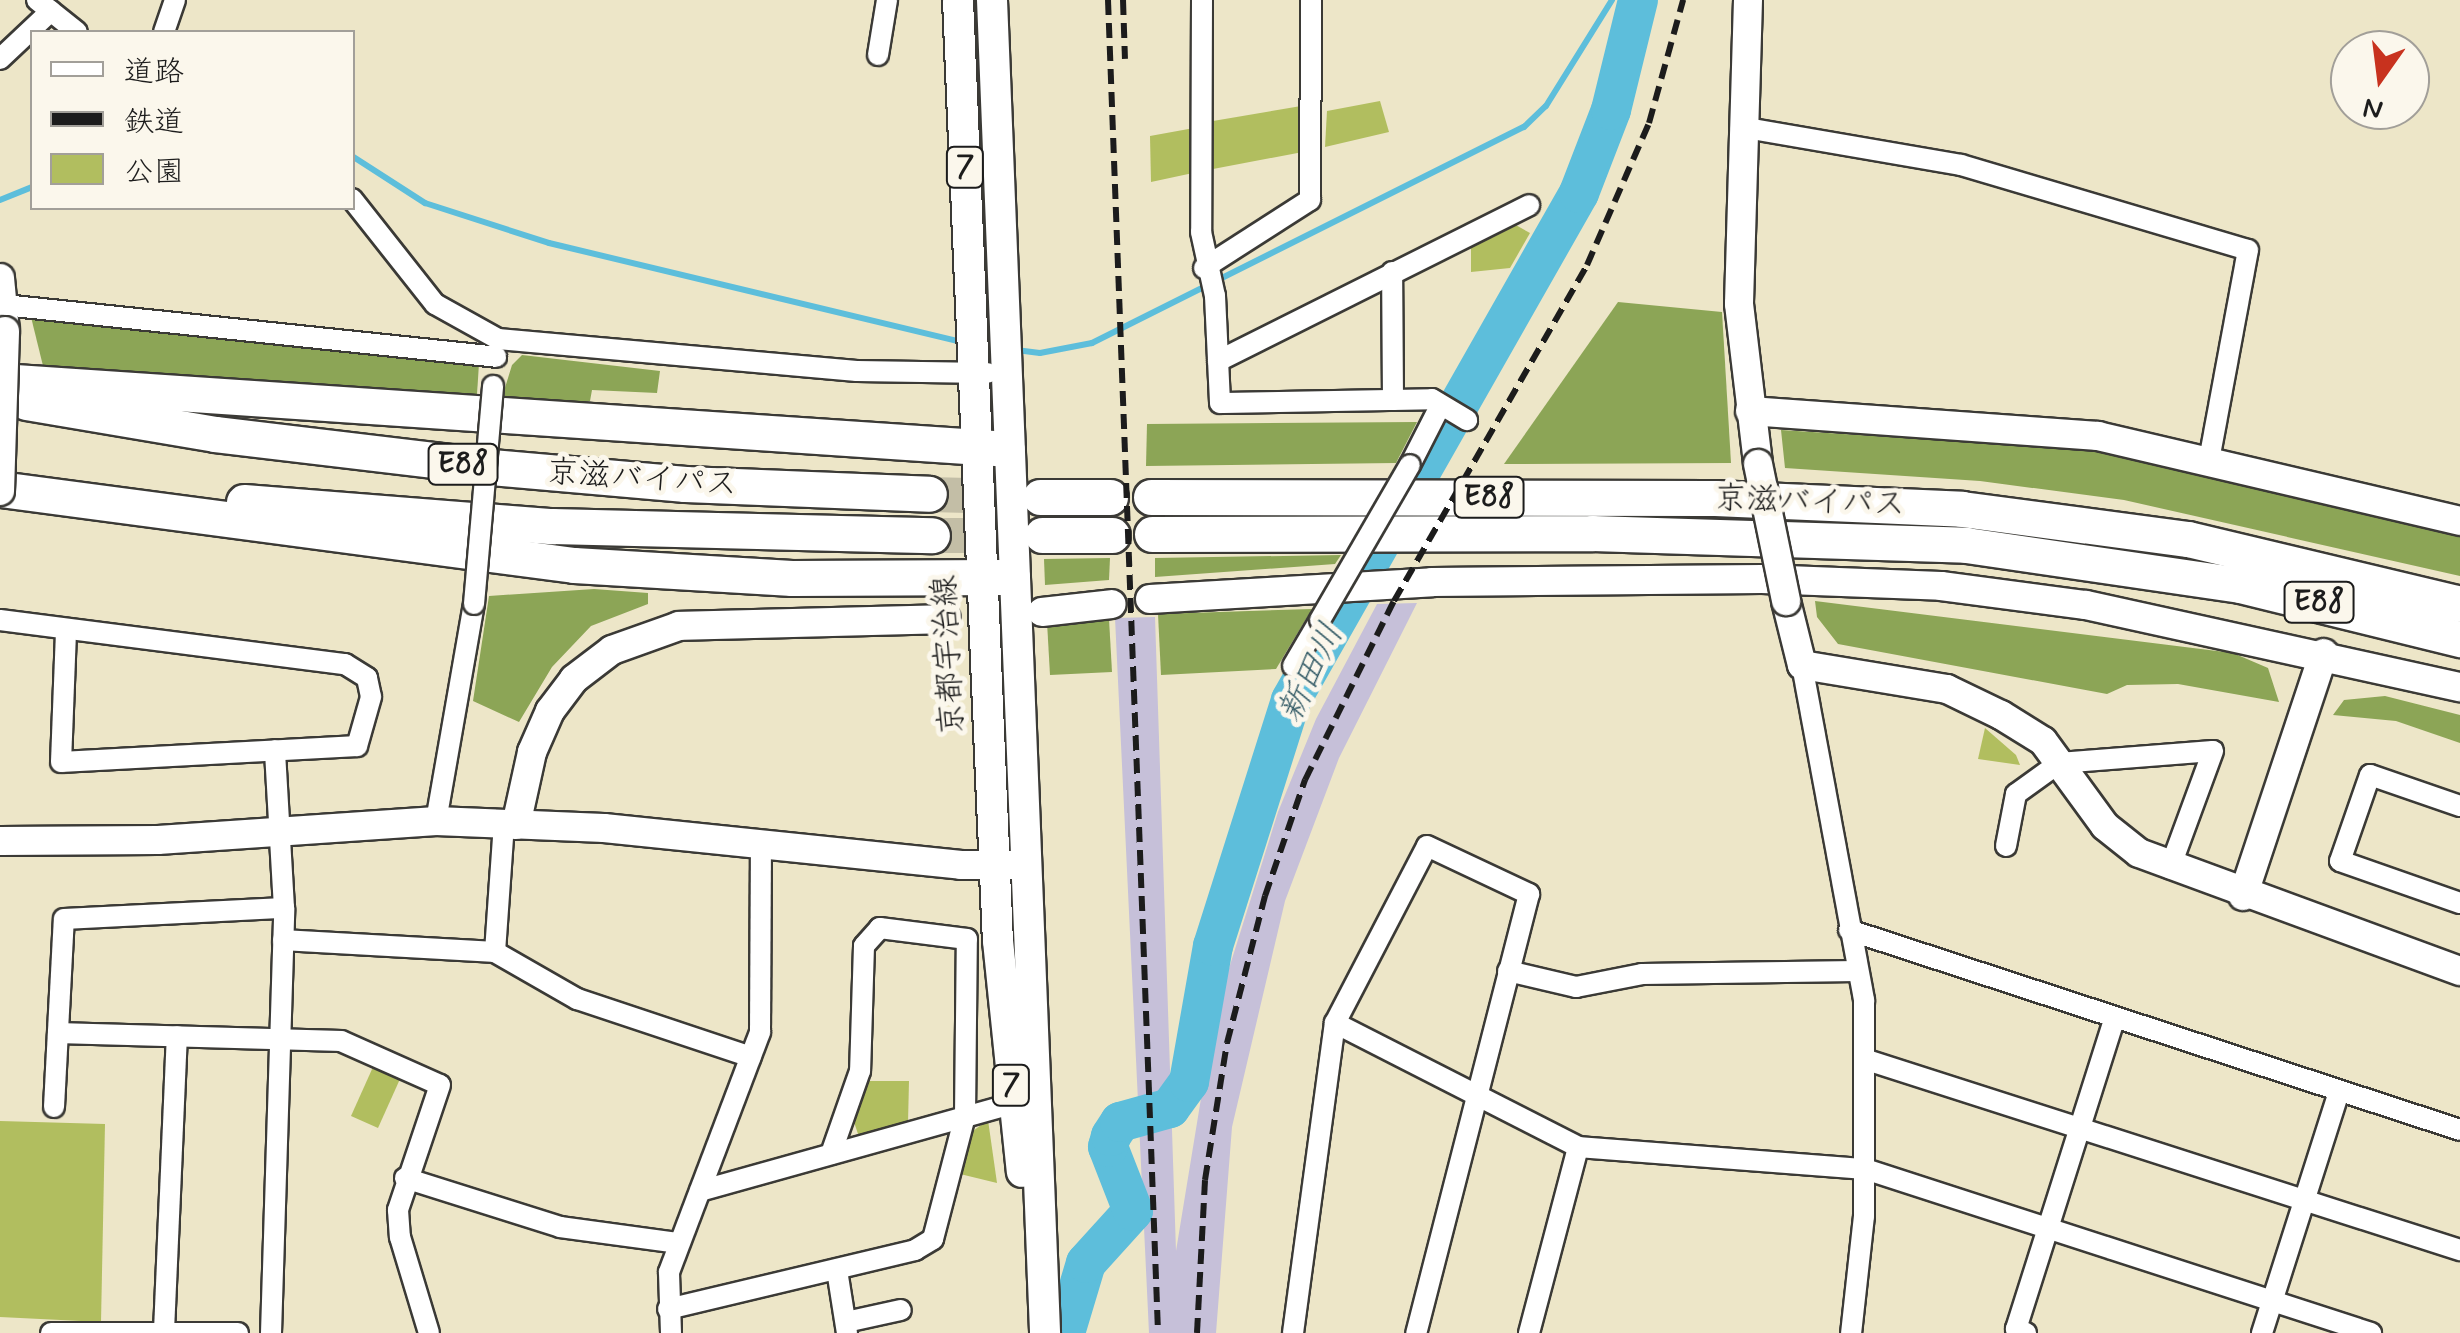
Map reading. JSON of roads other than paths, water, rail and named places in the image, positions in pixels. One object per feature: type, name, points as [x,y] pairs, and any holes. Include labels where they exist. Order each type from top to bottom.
[{"type":"highway","points":[[0,381],[991,449]]},
{"type":"highway","name":"京滋バイパス","points":[[0,397],[215,434],[491,467],[685,484],[929,494]]},
{"type":"highway","name":"京滋バイパス","points":[[0,473],[251,503],[552,526],[932,535]]},
{"type":"highway","points":[[0,490],[574,565],[792,578],[996,577]]},
{"type":"highway","points":[[1040,497],[1110,497]]},
{"type":"highway","name":"京滋バイパス","points":[[1151,497],[1714,498],[1962,509],[2188,539],[2460,604]]},
{"type":"highway","name":"京滋バイパス","points":[[1152,534],[1901,540],[2176,574],[2460,639]]},
{"type":"highway","points":[[1042,536],[1112,535]]},
{"type":"main road","name":"京都宇治線","points":[[958,0],[988,355]]},
{"type":"main road","name":"京都宇治線","points":[[992,0],[988,355],[996,577],[1026,1100],[1044,1318]]},
{"type":"street","points":[[165,30],[175,0]]},
{"type":"street","points":[[878,55],[887,0]]},
{"type":"street","points":[[1202,0],[1209,280],[1220,402],[1432,399],[1467,420]]},
{"type":"street","points":[[1209,280],[1310,200],[1312,0]]},
{"type":"street","points":[[1748,0],[1738,304],[1750,411],[1786,602],[1802,665],[1857,972],[1867,1060],[1865,1169],[1852,1333]]},
{"type":"street","points":[[0,59],[44,6],[74,30]]},
{"type":"street","points":[[1741,127],[1961,165],[2248,250],[2210,460]]},
{"type":"street","points":[[355,203],[435,304],[497,348]]},
{"type":"street","points":[[1218,361],[1529,205]]},
{"type":"street","points":[[1392,272],[1393,400]]},
{"type":"street","points":[[0,490],[3,305],[497,348],[857,371],[988,355]]},
{"type":"street","points":[[436,821],[474,604],[497,348]]},
{"type":"street","points":[[1293,666],[1442,407]]},
{"type":"street","points":[[1750,411],[2098,436],[2460,520]]},
{"type":"street","points":[[1150,600],[1432,582],[1806,579],[1941,586],[2086,605],[2324,653],[2460,687]]},
{"type":"street","points":[[1042,612],[1112,604]]},
{"type":"street","points":[[495,952],[510,825],[532,752],[550,711],[574,680],[612,650],[694,625],[946,619]]},
{"type":"street","points":[[0,620],[66,628],[345,664],[368,678],[372,698],[357,746],[62,762],[66,628]]},
{"type":"street","points":[[2243,896],[2324,653]]},
{"type":"street","points":[[1802,665],[1947,689],[2043,742],[2104,826],[2170,868],[2460,971]]},
{"type":"street","points":[[271,1333],[284,908],[275,750]]},
{"type":"street","points":[[2006,846],[2016,794],[2059,763],[2212,752],[2170,868]]},
{"type":"street","points":[[2460,806],[2370,775],[2340,861],[2460,903]]},
{"type":"street","points":[[0,841],[280,834],[436,821],[762,841],[1011,865]]},
{"type":"street","points":[[671,1333],[669,1272],[760,1032],[764,952],[762,841]]},
{"type":"street","points":[[1293,1333],[1336,1023],[1427,846],[1529,894],[1474,1094],[1416,1333]]},
{"type":"street","points":[[54,1108],[64,919],[284,908]]},
{"type":"street","points":[[668,1309],[837,1270],[934,1239],[965,1116],[967,939],[880,928],[864,946],[860,1070],[831,1154]]},
{"type":"street","points":[[1849,930],[2460,1130]]},
{"type":"street","points":[[283,940],[495,952],[577,999],[752,1057]]},
{"type":"street","points":[[1508,970],[1576,987],[1642,974],[1857,972]]},
{"type":"street","points":[[2026,1333],[2016,1329],[2115,1018]]},
{"type":"street","points":[[1336,1023],[1578,1147],[1865,1169],[2372,1333]]},
{"type":"street","points":[[58,1033],[341,1041],[440,1085],[405,1178],[400,1238],[429,1333]]},
{"type":"street","points":[[164,1331],[176,1036]]},
{"type":"street","points":[[1867,1060],[2460,1250]]},
{"type":"street","points":[[2262,1333],[2340,1090]]},
{"type":"street","points":[[700,1190],[1026,1100]]},
{"type":"street","points":[[1529,1333],[1578,1147]]},
{"type":"street","points":[[405,1178],[560,1227],[679,1243]]},
{"type":"street","points":[[837,1270],[846,1328],[901,1310]]},
{"type":"street","points":[[51,1333],[238,1333]]},
{"type":"waterway","points":[[1016,350],[1040,353],[1092,343],[1524,127],[1546,106],[1612,0]]},
{"type":"waterway","name":"新田川","points":[[1065,1333],[1086,1263],[1133,1211],[1108,1147],[1111,1136],[1120,1122],[1170,1108],[1189,1082],[1213,946],[1291,700],[1579,193],[1611,110],[1638,0]]},
{"type":"waterway","points":[[355,158],[425,203],[549,243],[964,343]]},
{"type":"waterway","points":[[0,200],[30,188]]},
{"type":"tunnel","points":[[929,494],[1008,496]]},
{"type":"tunnel","points":[[932,535],[1042,535]]},
{"type":"railway","points":[[1108,0],[1158,1333]]},
{"type":"railway","points":[[1123,0],[1125,59]]},
{"type":"railway","points":[[1197,1333],[1205,1180],[1227,1043],[1265,896],[1305,780],[1394,601],[1587,265],[1649,123],[1683,0]]}]
